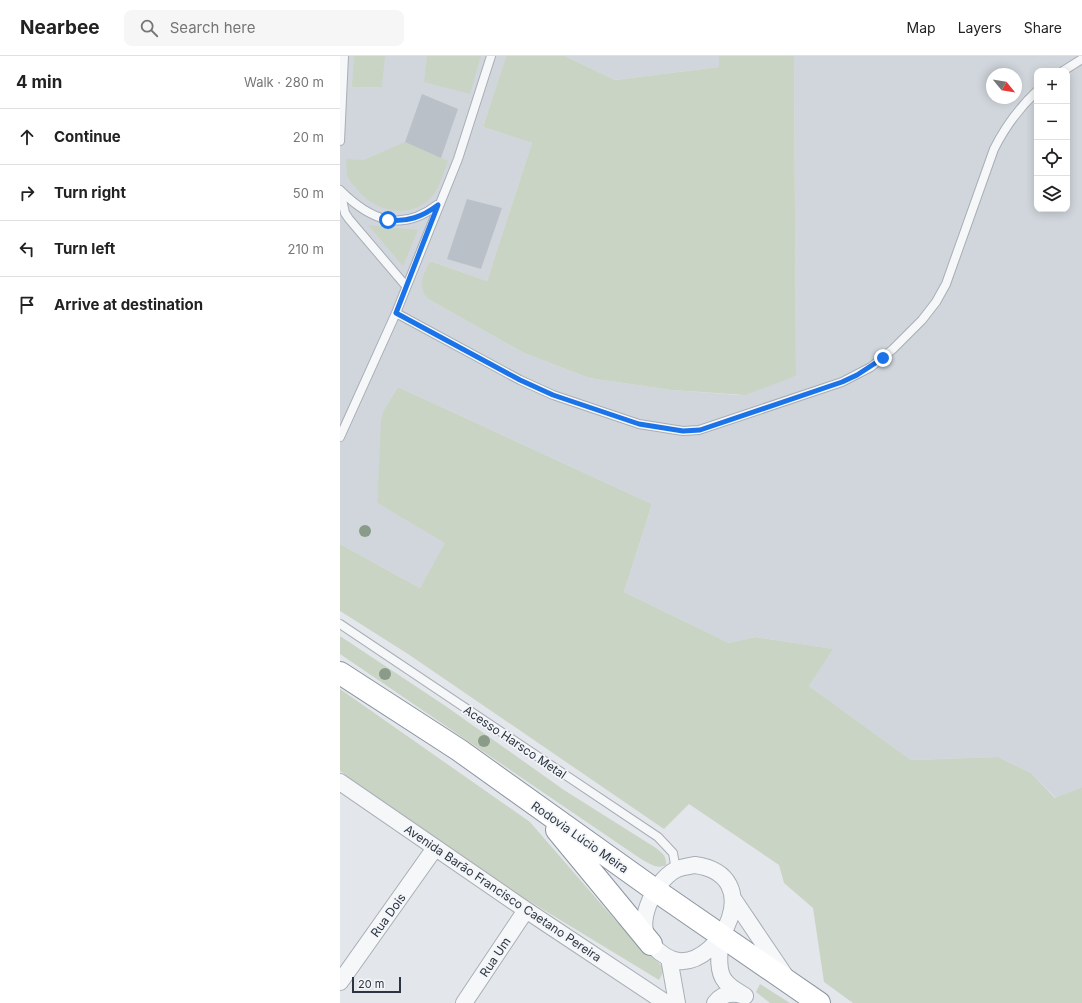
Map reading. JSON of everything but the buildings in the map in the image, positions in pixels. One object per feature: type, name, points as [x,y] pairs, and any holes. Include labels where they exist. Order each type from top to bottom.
[{"type":"highway","name":"Rodovia Lúcio Meira","points":[[340,673],[459,750],[655,890],[818,1003]]},
{"type":"highway","points":[[540,808],[651,944]]},
{"type":"street","name":"Avenida Barão Francisco Caetano Pereira","points":[[340,782],[526,910],[666,1003]]},
{"type":"street","name":"Rua Dois","points":[[340,982],[435,848]]},
{"type":"street","points":[[734,900],[730,916],[721,935],[707,951],[699,956],[684,960],[669,958],[651,944],[647,935],[645,913],[655,890],[668,875],[676,870],[696,865],[706,866],[715,871],[729,883],[734,900],[792,984]]},
{"type":"street","name":"Rua Um","points":[[464,1003],[526,910]]},
{"type":"street","points":[[721,935],[720,963],[722,977],[727,984],[750,1001]]},
{"type":"street","points":[[669,958],[677,1003]]},
{"type":"street","points":[[715,1003],[722,996],[730,994],[738,994],[750,1001]]},
{"type":"lane","points":[[340,141],[344,56]]},
{"type":"lane","points":[[340,437],[396,313],[438,205],[458,159],[491,56]]},
{"type":"lane","points":[[1068,68],[1082,59]]},
{"type":"lane","points":[[396,313],[537,388],[618,418],[661,428],[683,431],[700,430],[823,389],[857,375],[883,358],[922,320],[936,302],[953,265],[994,149],[1003,131],[1014,116],[1034,94]]},
{"type":"lane","points":[[340,191],[365,212],[388,220],[397,221],[414,219],[429,212],[438,205]]},
{"type":"lane","points":[[340,191],[345,213],[349,219],[406,286]]},
{"type":"lane","name":"Acesso Harsco Metal","points":[[340,624],[658,836],[673,853],[676,870]]},
{"type":"shaded area","points":[[340,56],[506,56],[483,127],[532,143],[487,281],[430,261],[422,288],[428,299],[524,353],[589,378],[671,390],[739,395],[796,376],[794,56],[1082,56],[1082,787],[1056,798],[1031,773],[998,757],[911,760],[809,686],[832,649],[755,637],[729,643],[624,592],[652,504],[398,387],[383,411],[377,503],[446,543],[420,588],[340,544]]},
{"type":"shaded area","points":[[565,56],[719,56],[719,67],[615,80]]},
{"type":"green space","points":[[354,56],[385,56],[382,87],[352,87]]},
{"type":"green space","points":[[427,56],[481,56],[470,94],[424,82]]},
{"type":"green space","points":[[506,56],[565,56],[615,80],[719,67],[719,56],[794,56],[796,376],[745,395],[671,390],[589,378],[524,353],[428,299],[422,289],[422,280],[430,261],[487,281],[532,143],[483,127]]},
{"type":"green space","points":[[405,142],[448,161],[442,177],[438,187],[429,200],[420,206],[410,210],[400,211],[380,207],[363,196],[353,185],[347,175],[346,159],[364,160]]},
{"type":"green space","points":[[368,225],[418,230],[403,266]]},
{"type":"green space","points":[[398,387],[652,504],[624,592],[729,643],[755,637],[833,649],[809,686],[911,760],[998,757],[1031,773],[1055,798],[1082,787],[1082,1003],[853,1003],[824,982],[813,908],[784,883],[779,865],[689,804],[664,829],[408,654],[340,611],[340,544],[420,588],[445,543],[377,503],[381,422],[383,411]]},
{"type":"green space","points":[[340,636],[447,707],[564,790],[656,848],[665,857],[666,865],[659,867],[641,859],[340,654]]},
{"type":"green space","points":[[340,689],[530,822],[615,920],[665,969],[659,980],[511,890],[340,771]]},
{"type":"green space","points":[[760,984],[790,1003],[770,1003],[756,992]]},
{"type":"route","points":[[388,220],[397,221],[414,219],[429,212],[438,205],[396,313],[537,388],[575,403],[639,424],[683,431],[700,430],[842,382],[871,367],[883,358]]}]
